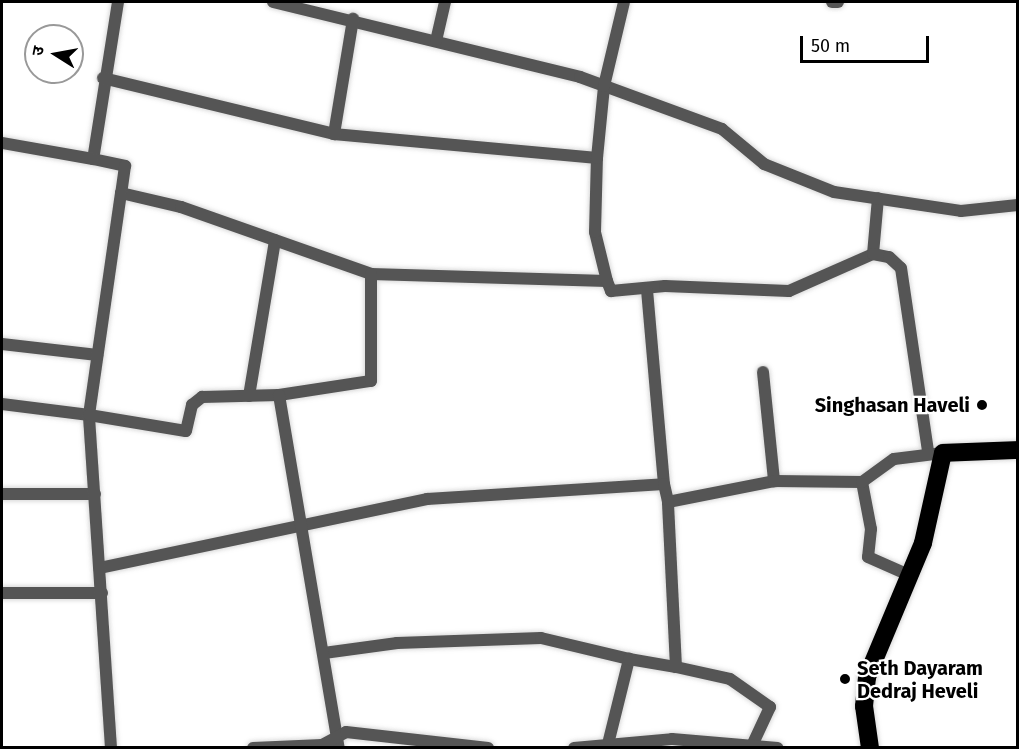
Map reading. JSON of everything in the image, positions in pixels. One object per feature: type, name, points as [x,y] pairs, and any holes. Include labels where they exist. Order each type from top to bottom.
[{"type":"highway","points":[[870,747],[864,706],[867,677],[911,576],[936,452],[1017,450]]},
{"type":"street","points":[[93,159],[103,78],[118,2]]},
{"type":"street","points":[[273,2],[353,19],[604,86],[722,129],[764,164],[834,192],[961,211],[1017,205]]},
{"type":"street","points":[[436,41],[445,2]]},
{"type":"street","points":[[624,2],[604,86],[597,158],[596,232],[611,291],[647,290],[665,286],[789,291],[873,254],[889,257],[901,268],[936,452],[894,459],[862,482],[774,481],[668,502]]},
{"type":"street","points":[[832,2],[838,2]]},
{"type":"street","points":[[334,134],[353,19]]},
{"type":"street","points":[[103,78],[334,134],[597,158]]},
{"type":"street","points":[[2,143],[125,166],[89,415],[111,747]]},
{"type":"street","points":[[121,193],[181,207],[371,274],[607,281]]},
{"type":"street","points":[[873,254],[878,198]]},
{"type":"street","points":[[249,396],[274,240]]},
{"type":"street","points":[[2,404],[186,430],[192,405],[202,397],[279,395],[371,381],[371,274]]},
{"type":"street","points":[[647,290],[664,484],[668,502],[676,667]]},
{"type":"street","points":[[2,344],[97,355]]},
{"type":"street","points":[[763,372],[774,481]]},
{"type":"street","points":[[279,395],[303,525],[338,742]]},
{"type":"street","points":[[862,482],[871,529],[868,557],[911,576]]},
{"type":"street","points":[[100,568],[427,500],[664,484]]},
{"type":"street","points":[[2,494],[95,494]]},
{"type":"street","points":[[2,593],[102,593]]},
{"type":"street","points":[[324,653],[397,643],[541,638],[629,659],[730,679],[770,707],[753,743]]},
{"type":"street","points":[[608,744],[629,659]]},
{"type":"street","points":[[253,747],[322,745],[338,742],[346,732],[488,747]]},
{"type":"street","points":[[574,747],[608,744],[753,743],[778,747]]},
{"type":"place","name":"Singhasan Haveli","points":[[982,405]]},
{"type":"place","name":"Seth Dayaram Dedraj Heveli","points":[[845,679]]}]
